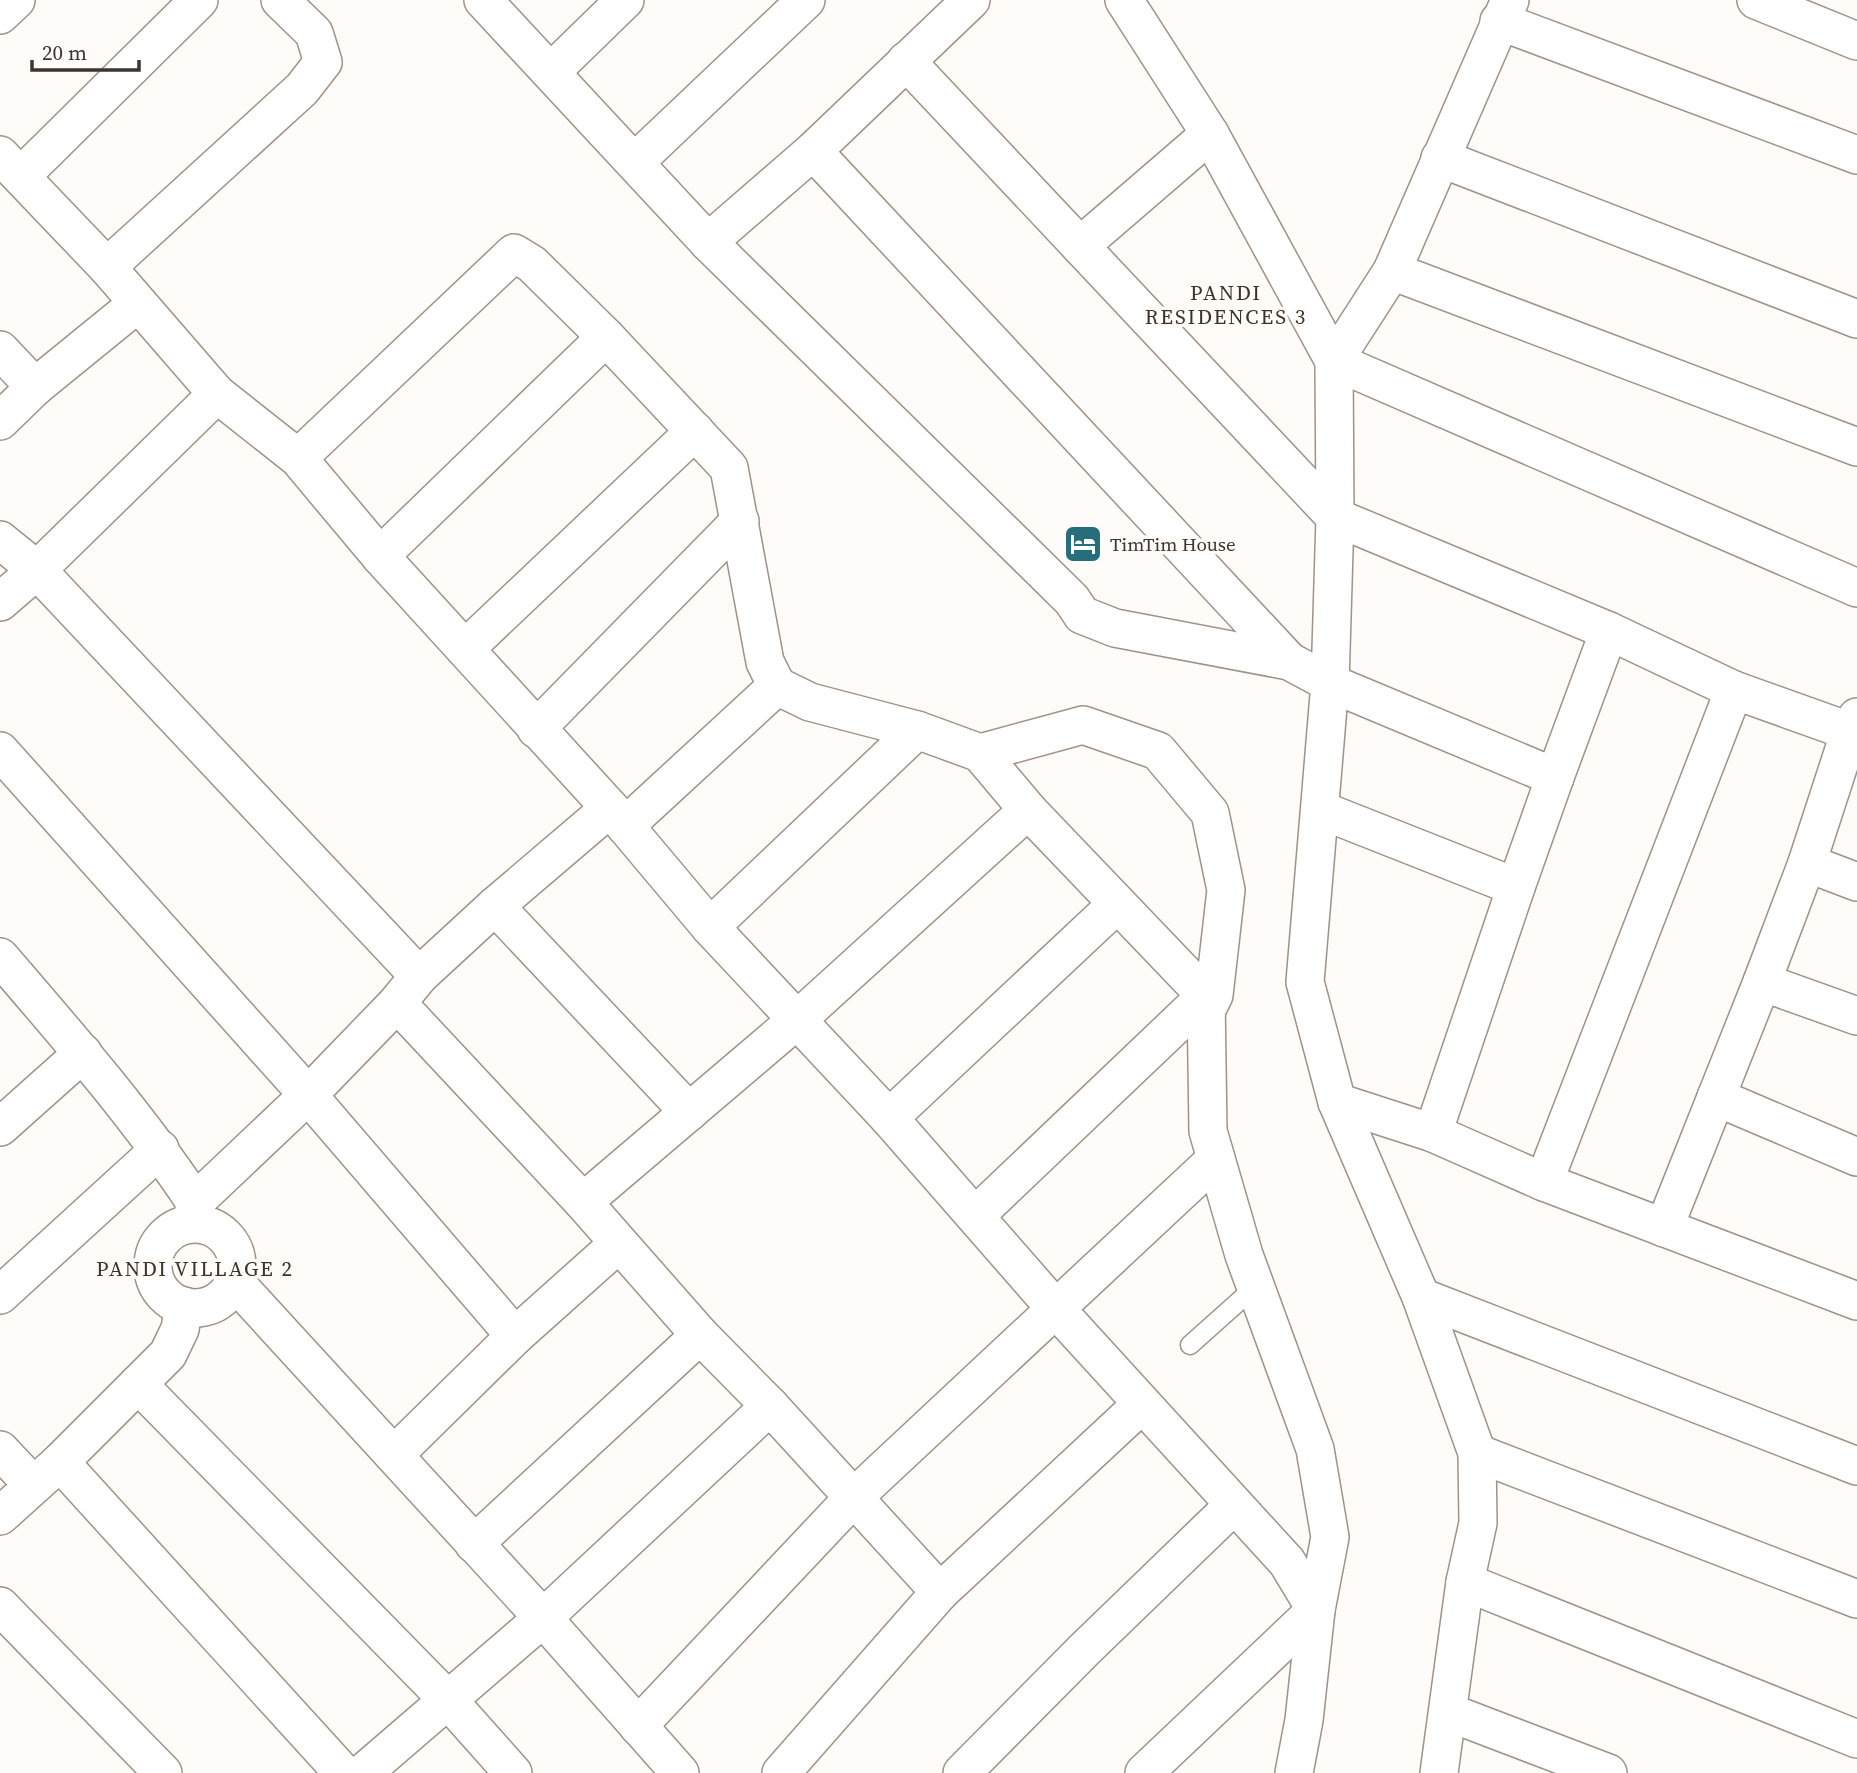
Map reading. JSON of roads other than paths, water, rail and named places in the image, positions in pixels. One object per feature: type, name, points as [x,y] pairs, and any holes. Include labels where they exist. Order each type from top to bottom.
[{"type":"street","points":[[0,15],[16,0]]},
{"type":"street","points":[[200,0],[10,166],[107,267],[217,394],[298,458],[380,556],[617,817],[710,927],[889,1118],[1055,1308],[1286,1562],[1316,1610]]},
{"type":"street","points":[[107,267],[302,89],[323,62],[314,33],[280,0]]},
{"type":"street","points":[[483,0],[708,242],[1072,600],[1082,615],[1115,628],[1289,661]]},
{"type":"street","points":[[551,72],[625,0]]},
{"type":"street","points":[[635,162],[806,0]]},
{"type":"street","points":[[708,242],[813,151],[971,0]]},
{"type":"street","points":[[1124,0],[1210,134],[1334,361],[1335,517],[1330,684],[1305,982],[1336,1102],[1421,1297],[1477,1453],[1478,1523],[1465,1582],[1439,1773]]},
{"type":"street","points":[[1756,0],[1857,41]]},
{"type":"street","points":[[1334,361],[1392,271],[1505,10],[1857,155]]},
{"type":"street","points":[[906,61],[1335,517],[1609,631],[1734,690],[1855,727],[1762,982],[1664,1228]]},
{"type":"street","points":[[1080,246],[1210,134]]},
{"type":"street","points":[[813,151],[1289,661],[1330,684],[1555,777]]},
{"type":"street","points":[[1440,158],[1857,319]]},
{"type":"street","points":[[298,458],[514,253],[532,264],[606,337],[729,468],[765,662],[777,686],[810,702],[917,730],[980,753],[1028,810],[1206,1002],[1208,1130],[1244,1255],[1315,1449],[1330,1537],[1316,1610],[1304,1720],[1294,1773]]},
{"type":"street","points":[[1392,271],[1857,447]]},
{"type":"street","points":[[0,422],[35,387],[137,304]]},
{"type":"street","points":[[380,556],[606,337]]},
{"type":"street","points":[[0,350],[35,387]]},
{"type":"street","points":[[1334,361],[1857,588]]},
{"type":"street","points":[[0,602],[37,570],[217,394]]},
{"type":"street","points":[[465,649],[695,431]]},
{"type":"street","points":[[536,729],[740,521]]},
{"type":"street","points":[[0,540],[37,570],[408,990],[618,1244],[940,1592]]},
{"type":"street","points":[[1433,1133],[1516,887],[1609,631]]},
{"type":"street","points":[[0,957],[83,1053],[160,1149],[193,1213],[229,1241],[237,1267],[234,1281],[226,1294],[213,1304],[199,1308],[184,1306],[171,1300],[160,1290],[154,1277],[153,1262],[156,1247],[165,1236],[193,1213],[408,990],[495,906],[617,817],[777,686]]},
{"type":"street","points":[[1544,1182],[1734,690]]},
{"type":"street","points":[[975,1216],[1214,995],[1226,890],[1210,813],[1158,751],[1083,725],[980,753]]},
{"type":"street","points":[[710,927],[917,730]]},
{"type":"street","points":[[0,751],[308,1095],[515,1336]]},
{"type":"street","points":[[583,1202],[799,1019],[1028,810]]},
{"type":"street","points":[[1321,810],[1516,887]]},
{"type":"street","points":[[1807,863],[1857,882]]},
{"type":"street","points":[[889,1118],[1117,904]]},
{"type":"street","points":[[495,906],[689,1112]]},
{"type":"street","points":[[1762,982],[1857,1016]]},
{"type":"street","points":[[0,1128],[83,1053]]},
{"type":"street","points":[[1716,1097],[1857,1157]]},
{"type":"street","points":[[1336,1102],[1433,1133],[1544,1182],[1857,1301]]},
{"type":"street","points":[[0,1295],[160,1149]]},
{"type":"street","points":[[638,1726],[853,1498],[1216,1159]]},
{"type":"street","points":[[395,1454],[515,1336],[618,1244]]},
{"type":"street","points":[[234,1281],[395,1454],[680,1773]]},
{"type":"street","points":[[1421,1297],[1857,1466]]},
{"type":"street","points":[[0,1516],[60,1462],[169,1354],[180,1329],[184,1306]]},
{"type":"street","points":[[474,1544],[700,1335]]},
{"type":"street","points":[[138,1384],[448,1700],[513,1773]]},
{"type":"street","points":[[781,1773],[940,1592],[1142,1404]]},
{"type":"street","points":[[363,1773],[543,1618],[770,1406]]},
{"type":"street","points":[[0,1450],[33,1485]]},
{"type":"street","points":[[1477,1453],[1857,1600]]},
{"type":"street","points":[[60,1462],[342,1773]]},
{"type":"street","points":[[962,1773],[1234,1505]]},
{"type":"street","points":[[1465,1582],[1857,1739]]},
{"type":"street","points":[[0,1606],[163,1773]]},
{"type":"street","points":[[1144,1773],[1316,1610]]},
{"type":"street","points":[[1448,1712],[1608,1773]]},
{"type":"lane","points":[[1190,1345],[1255,1287]]},
{"type":"place","name":"TimTim House","points":[[1083,544]]},
{"type":"district","name":"PANDI RESIDENCES 3","points":[[1226,304]]},
{"type":"district","name":"PANDI VILLAGE 2","points":[[195,1268]]}]
